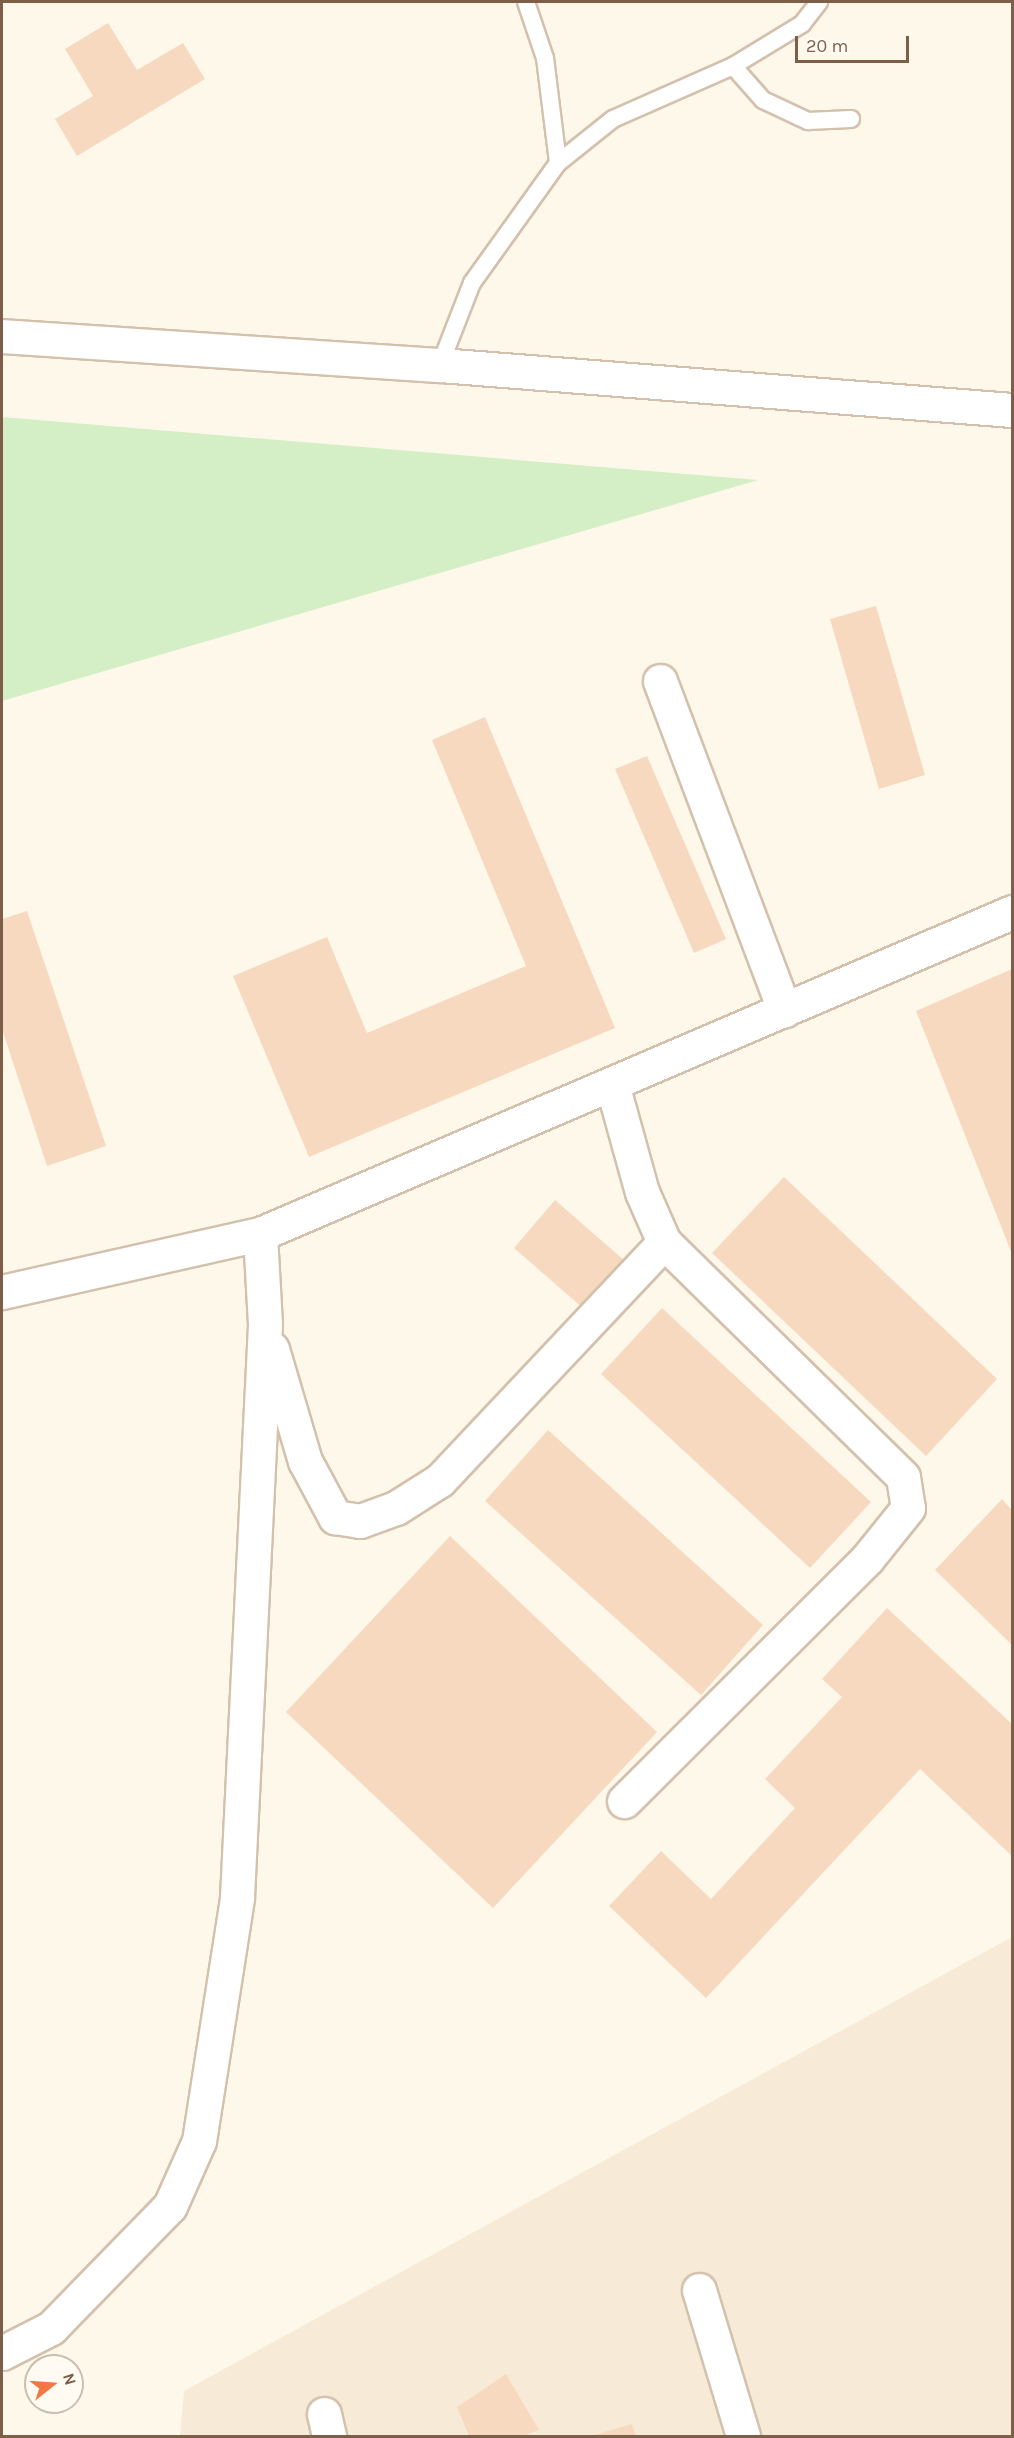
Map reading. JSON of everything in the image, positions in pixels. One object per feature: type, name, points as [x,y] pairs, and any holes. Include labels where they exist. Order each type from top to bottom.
[{"type":"street","points":[[2,336],[440,365],[1012,410]]},
{"type":"street","points":[[660,681],[784,1010]]},
{"type":"street","points":[[2,1292],[261,1233],[1012,912]]},
{"type":"street","points":[[612,1084],[642,1192],[664,1242],[903,1477],[908,1508],[867,1559],[624,1802]]},
{"type":"street","points":[[2,2353],[51,2328],[170,2205],[199,2141],[237,1897],[265,1324],[261,1233]]},
{"type":"street","points":[[265,1324],[305,1461],[335,1517],[360,1521],[396,1508],[440,1480],[664,1242]]},
{"type":"street","points":[[699,2290],[743,2436]]},
{"type":"lane","points":[[526,2],[544,58],[558,164]]},
{"type":"lane","points":[[440,365],[472,283],[558,164],[613,119],[733,66],[802,24],[819,2]]},
{"type":"lane","points":[[733,66],[763,100],[807,121],[850,119]]},
{"type":"shaded area","points":[[1012,1937],[1012,2436],[180,2436],[184,2391]]},
{"type":"green space","points":[[2,417],[758,480],[2,701]]},
{"type":"building","points":[[108,23],[137,70],[183,43],[205,79],[77,156],[55,119],[93,96],[65,49]]},
{"type":"building","points":[[876,606],[925,775],[879,789],[830,619]]},
{"type":"building","points":[[485,717],[615,1028],[309,1157],[233,976],[327,937],[367,1033],[526,966],[432,740]]},
{"type":"building","points":[[647,756],[726,939],[694,953],[615,769]]},
{"type":"building","points":[[27,911],[106,1146],[47,1166],[2,1029],[2,919]]},
{"type":"building","points":[[1012,969],[1012,1254],[916,1011]]},
{"type":"building","points":[[784,1177],[997,1379],[926,1456],[712,1253]]},
{"type":"building","points":[[555,1200],[625,1261],[584,1309],[514,1248]]},
{"type":"building","points":[[662,1308],[871,1502],[810,1568],[601,1374]]},
{"type":"building","points":[[548,1430],[763,1625],[701,1695],[485,1501]]},
{"type":"building","points":[[1002,1499],[1012,1510],[1012,1645],[935,1570]]},
{"type":"building","points":[[450,1536],[657,1732],[493,1908],[286,1712]]},
{"type":"building","points":[[887,1608],[1012,1724],[1012,1856],[920,1769],[706,1998],[609,1906],[661,1851],[711,1899],[795,1808],[765,1779],[842,1697],[822,1679]]},
{"type":"building","points":[[506,2374],[539,2430],[523,2436],[469,2436],[457,2407]]},
{"type":"building","points":[[632,2424],[636,2436],[591,2436]]}]
